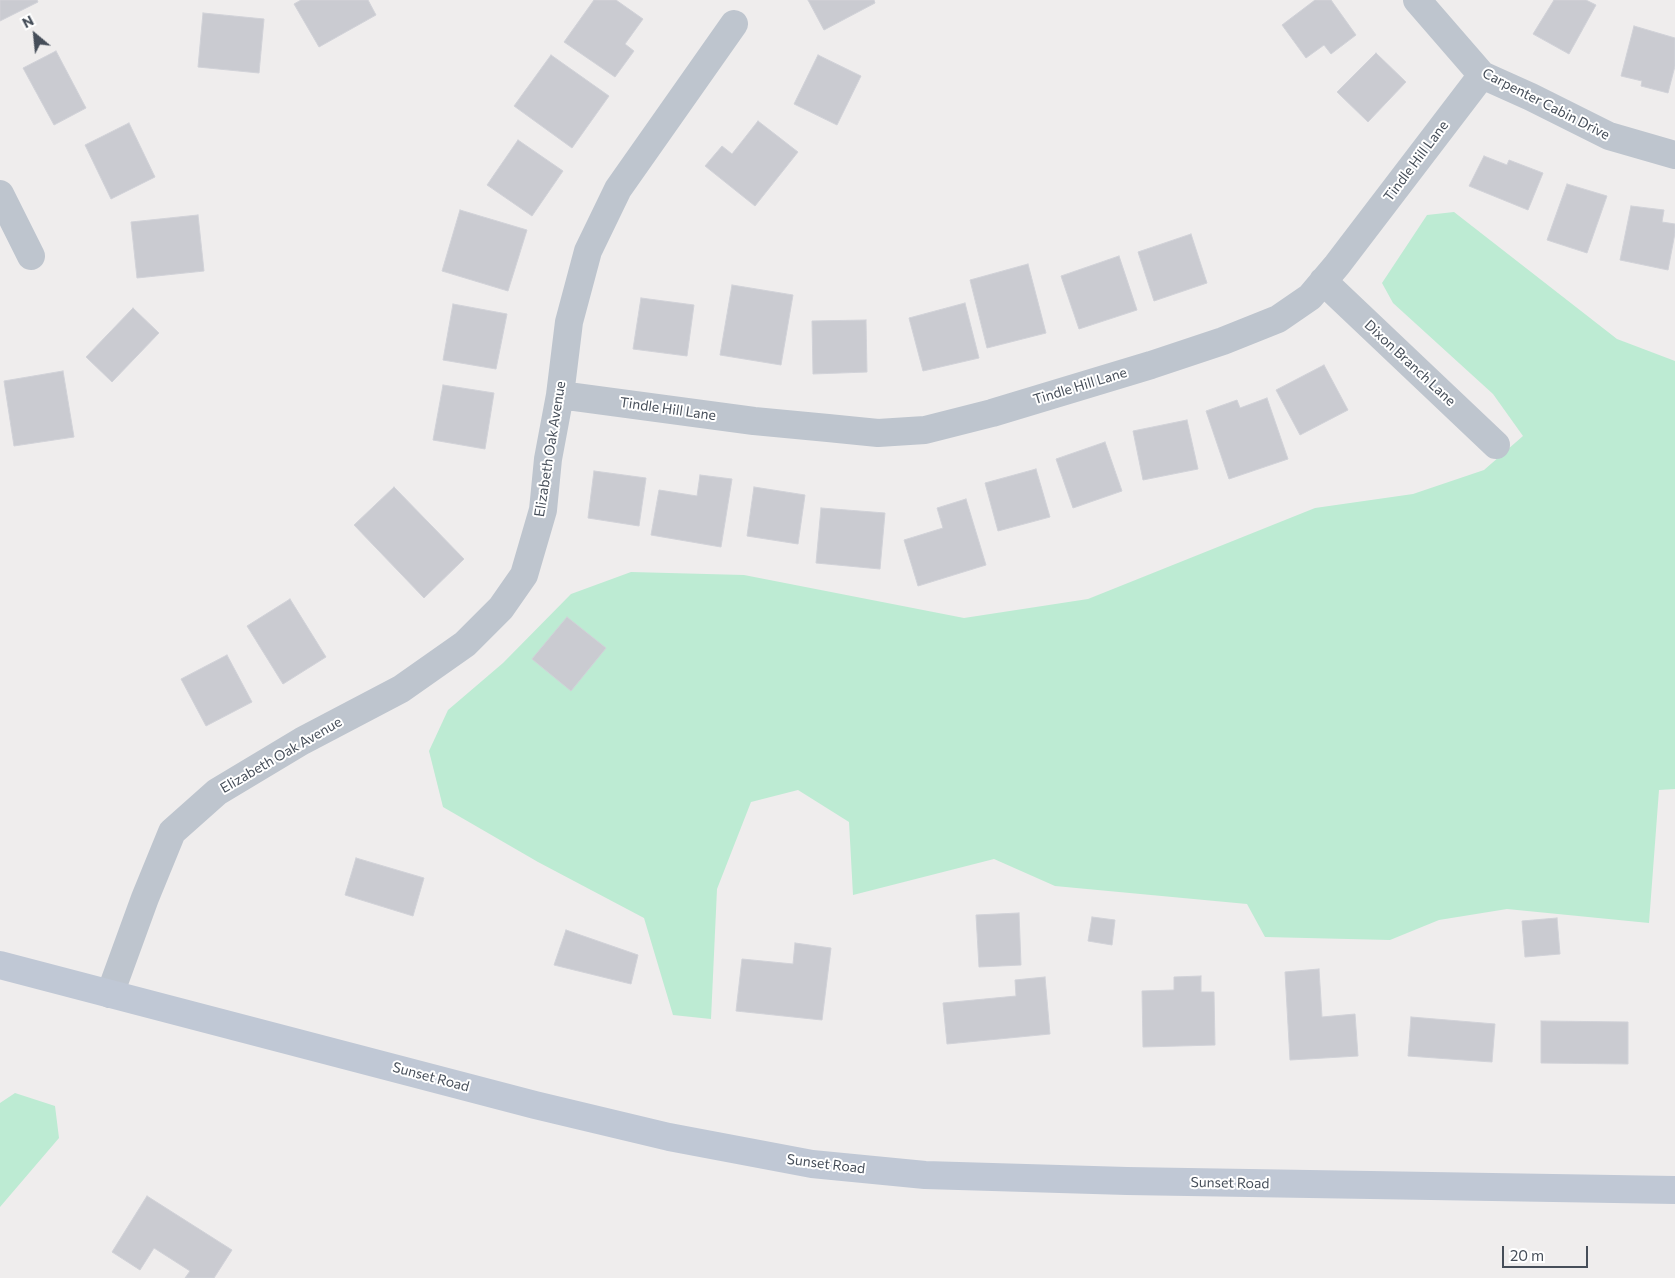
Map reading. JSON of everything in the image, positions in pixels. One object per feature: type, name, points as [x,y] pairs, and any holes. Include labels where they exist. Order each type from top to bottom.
[{"type":"main road","name":"Sunset Road","points":[[0,965],[544,1107],[669,1137],[812,1164],[925,1175],[1127,1181],[1675,1190]]},
{"type":"street","name":"Carpenter Cabin Drive","points":[[1417,0],[1482,75],[1609,136],[1675,155]]},
{"type":"street","name":"Elizabeth Oak Avenue","points":[[110,994],[145,898],[172,832],[217,792],[302,741],[401,689],[465,644],[501,608],[524,575],[543,510],[548,459],[560,395],[569,322],[588,251],[618,189],[734,24]]},
{"type":"street","name":"Tindle Hill Lane","points":[[560,395],[818,428],[878,433],[925,430],[992,413],[1223,341],[1278,319],[1310,297],[1482,75]]},
{"type":"street","points":[[0,194],[31,256]]},
{"type":"street","name":"Dixon Branch Lane","points":[[1323,281],[1496,445]]},
{"type":"green space","points":[[1454,212],[1617,339],[1675,361],[1675,789],[1659,790],[1649,923],[1507,909],[1439,920],[1390,940],[1265,937],[1247,904],[1055,886],[994,859],[853,895],[849,822],[798,790],[751,802],[717,889],[711,1019],[673,1015],[644,918],[538,862],[443,807],[429,751],[448,710],[503,663],[571,594],[631,572],[744,575],[964,618],[1088,599],[1315,508],[1413,494],[1484,470],[1523,436],[1493,394],[1393,303],[1382,283],[1427,215]]},
{"type":"green space","points":[[15,1093],[55,1106],[59,1138],[0,1207],[0,1103]]},
{"type":"building","points":[[0,0],[37,0],[38,2],[0,21]]},
{"type":"building","points":[[301,0],[368,0],[376,15],[319,47],[294,4]]},
{"type":"building","points":[[594,0],[616,0],[643,19],[625,44],[634,51],[615,77],[564,42]]},
{"type":"building","points":[[808,0],[874,0],[875,3],[824,30]]},
{"type":"building","points":[[1315,0],[1331,0],[1356,35],[1331,54],[1324,45],[1306,58],[1282,25]]},
{"type":"building","points":[[1554,0],[1586,0],[1596,5],[1569,54],[1533,34]]},
{"type":"building","points":[[203,13],[264,19],[259,73],[198,67]]},
{"type":"building","points":[[1634,26],[1675,38],[1675,66],[1668,93],[1641,86],[1642,81],[1621,76]]},
{"type":"building","points":[[56,51],[86,108],[54,125],[23,68]]},
{"type":"building","points":[[1376,53],[1406,82],[1368,122],[1337,92]]},
{"type":"building","points":[[551,55],[609,96],[572,148],[514,106]]},
{"type":"building","points":[[818,55],[861,76],[837,125],[794,104]]},
{"type":"building","points":[[758,121],[798,152],[755,206],[705,166],[722,146],[732,154]]},
{"type":"building","points":[[129,123],[155,177],[111,199],[85,145]]},
{"type":"building","points":[[518,140],[563,171],[532,216],[487,185]]},
{"type":"building","points":[[1484,156],[1507,165],[1509,160],[1543,173],[1528,210],[1469,186]]},
{"type":"building","points":[[1567,184],[1607,196],[1587,253],[1547,240]]},
{"type":"building","points":[[1631,206],[1664,210],[1662,222],[1675,224],[1668,270],[1620,260]]},
{"type":"building","points":[[460,210],[527,230],[508,291],[442,271]]},
{"type":"building","points":[[198,215],[204,271],[137,278],[131,222]]},
{"type":"building","points":[[1191,234],[1207,283],[1154,301],[1138,252]]},
{"type":"building","points":[[1119,256],[1137,310],[1079,329],[1061,276]]},
{"type":"building","points":[[1028,264],[1046,333],[987,348],[970,280]]},
{"type":"building","points":[[732,285],[793,295],[781,365],[720,355]]},
{"type":"building","points":[[641,298],[694,305],[687,356],[633,349]]},
{"type":"building","points":[[965,303],[979,358],[923,371],[909,318]]},
{"type":"building","points":[[453,304],[507,314],[496,369],[443,360]]},
{"type":"building","points":[[133,308],[159,333],[112,382],[86,357]]},
{"type":"building","points":[[866,320],[867,372],[813,374],[812,321]]},
{"type":"building","points":[[1324,365],[1348,410],[1300,435],[1276,390]]},
{"type":"building","points":[[63,371],[74,437],[14,446],[4,381]]},
{"type":"building","points":[[443,385],[494,393],[485,449],[433,440]]},
{"type":"building","points":[[1267,398],[1288,459],[1229,479],[1206,411],[1237,400],[1240,408]]},
{"type":"building","points":[[1187,420],[1198,469],[1143,480],[1133,431]]},
{"type":"building","points":[[1105,442],[1122,491],[1073,508],[1056,459]]},
{"type":"building","points":[[1036,469],[1050,517],[998,531],[985,483]]},
{"type":"building","points":[[594,471],[646,478],[639,526],[588,518]]},
{"type":"building","points":[[700,475],[732,479],[721,547],[651,535],[659,490],[697,496]]},
{"type":"building","points":[[394,487],[464,559],[424,598],[354,525]]},
{"type":"building","points":[[754,487],[805,495],[798,544],[747,536]]},
{"type":"building","points":[[966,499],[986,565],[918,586],[904,540],[943,528],[937,508]]},
{"type":"building","points":[[821,508],[885,513],[880,569],[816,563]]},
{"type":"building","points":[[290,599],[326,657],[283,684],[247,626]]},
{"type":"building","points":[[567,617],[606,648],[571,691],[532,659]]},
{"type":"building","points":[[227,655],[252,702],[206,726],[181,679]]},
{"type":"building","points":[[356,858],[424,878],[413,916],[345,895]]},
{"type":"building","points":[[1019,913],[1021,965],[979,967],[976,915]]},
{"type":"building","points":[[1092,917],[1115,920],[1112,945],[1088,941]]},
{"type":"building","points":[[1557,918],[1560,954],[1525,957],[1522,921]]},
{"type":"building","points":[[566,930],[638,955],[631,984],[554,965]]},
{"type":"building","points":[[795,943],[831,948],[822,1020],[736,1011],[742,959],[793,964]]},
{"type":"building","points":[[1319,969],[1322,1017],[1355,1014],[1358,1056],[1290,1060],[1285,972]]},
{"type":"building","points":[[1201,976],[1201,992],[1214,992],[1215,1045],[1143,1047],[1142,991],[1174,990],[1174,977]]},
{"type":"building","points":[[1045,977],[1050,1034],[947,1044],[943,1003],[1016,996],[1015,980]]},
{"type":"building","points":[[1411,1017],[1495,1024],[1492,1062],[1408,1056]]},
{"type":"building","points":[[1541,1021],[1628,1022],[1628,1064],[1541,1063]]},
{"type":"building","points":[[147,1196],[232,1250],[214,1278],[185,1278],[190,1271],[154,1248],[140,1270],[112,1252]]}]
